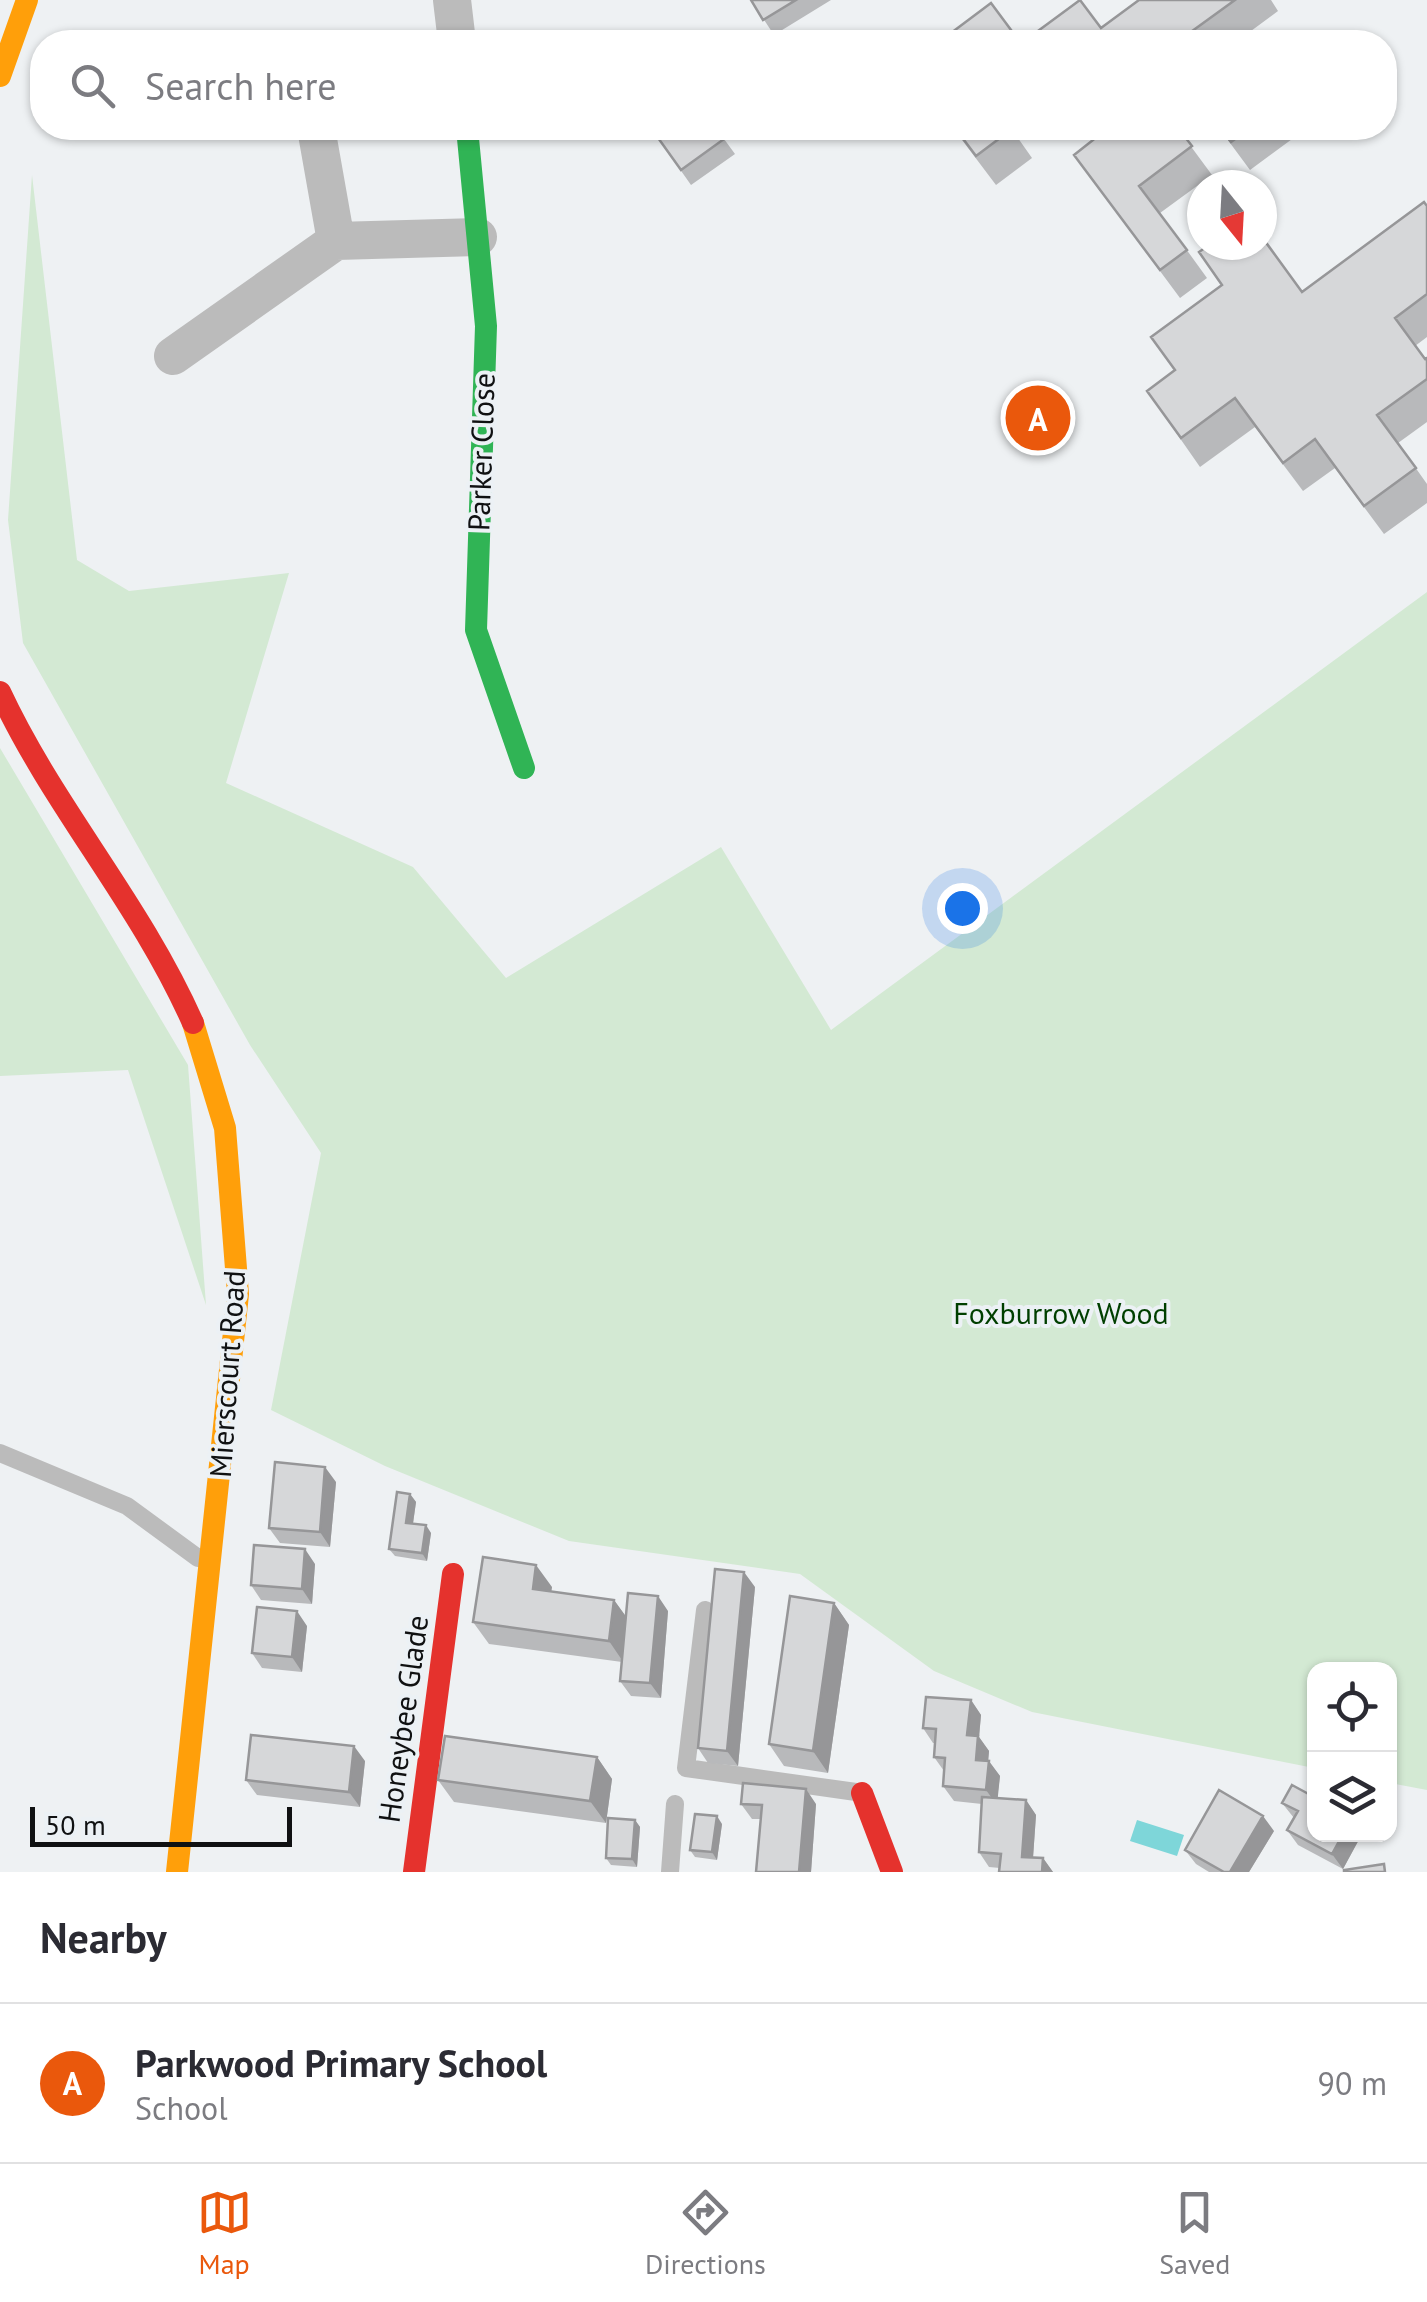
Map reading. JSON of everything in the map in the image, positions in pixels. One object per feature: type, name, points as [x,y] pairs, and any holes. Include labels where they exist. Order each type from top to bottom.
[{"type":"street","points":[[0,76],[5,38],[27,0]]},
{"type":"street","points":[[452,0],[456,30]]},
{"type":"street","points":[[318,140],[336,242]]},
{"type":"street","name":"Parker Close","points":[[468,140],[486,351],[476,630],[524,768]]},
{"type":"street","points":[[173,356],[336,242],[478,236]]},
{"type":"street","name":"Mierscourt Road","points":[[0,692],[19,732],[174,980],[202,1048],[224,1126],[234,1204],[238,1294],[177,1872]]},
{"type":"street","name":"Honeybee Glade","points":[[414,1872],[453,1574]]},
{"type":"street","points":[[862,1793],[892,1872]]},
{"type":"lane","points":[[0,1453],[128,1506],[198,1558],[212,1556]]},
{"type":"lane","points":[[705,1610],[686,1768],[862,1793]]},
{"type":"lane","points":[[670,1872],[675,1804]]},
{"type":"green space","name":"Foxburrow Wood","points":[[32,175],[77,560],[129,591],[289,573],[226,783],[413,867],[506,978],[721,847],[831,1030],[1427,592],[1427,1790],[1397,1784],[1397,1662],[1307,1662],[1307,1767],[1032,1712],[934,1671],[800,1574],[569,1541],[385,1466],[271,1410],[321,1153],[250,1045],[23,643],[8,520]]},
{"type":"green space","points":[[0,748],[188,1065],[206,1305],[128,1070],[0,1076]]},
{"type":"water","points":[[1137,1820],[1184,1835],[1177,1856],[1130,1841]]},
{"type":"building","points":[[751,0],[796,0],[763,20]]},
{"type":"building","points":[[1080,0],[1101,28],[1139,0],[1235,0],[1194,30],[1039,30]]},
{"type":"building","points":[[991,3],[1011,30],[955,30]]},
{"type":"building","points":[[660,140],[723,140],[681,170]]},
{"type":"building","points":[[964,140],[997,140],[976,156]]},
{"type":"building","points":[[1093,140],[1187,140],[1192,146],[1139,186],[1187,250],[1160,270],[1074,155]]},
{"type":"building","points":[[1424,202],[1427,206],[1427,294],[1395,318],[1427,358],[1427,379],[1377,415],[1416,468],[1364,506],[1315,439],[1283,463],[1235,398],[1181,438],[1147,391],[1175,370],[1151,337],[1222,285],[1205,260],[1277,258],[1302,292]]},
{"type":"building","points":[[275,1462],[325,1467],[320,1532],[269,1528]]},
{"type":"building","points":[[397,1492],[410,1494],[406,1523],[426,1525],[422,1553],[389,1549]]},
{"type":"building","points":[[254,1545],[305,1549],[302,1589],[251,1585]]},
{"type":"building","points":[[483,1557],[536,1565],[533,1589],[614,1600],[609,1641],[473,1622]]},
{"type":"building","points":[[715,1569],[744,1572],[727,1751],[698,1748]]},
{"type":"building","points":[[628,1593],[658,1596],[650,1683],[620,1681]]},
{"type":"building","points":[[790,1596],[834,1603],[813,1751],[769,1744]]},
{"type":"building","points":[[257,1607],[297,1611],[292,1657],[252,1653]]},
{"type":"building","points":[[926,1697],[971,1700],[967,1735],[978,1736],[976,1760],[989,1761],[986,1790],[943,1786],[945,1758],[934,1757],[936,1729],[923,1728]]},
{"type":"building","points":[[251,1735],[354,1746],[349,1792],[246,1780]]},
{"type":"building","points":[[445,1736],[597,1757],[590,1801],[438,1780]]},
{"type":"building","points":[[743,1783],[806,1789],[799,1872],[756,1872],[762,1805],[741,1804]]},
{"type":"building","points":[[1292,1785],[1307,1793],[1307,1841],[1287,1830],[1298,1811],[1282,1803]]},
{"type":"building","points":[[1219,1790],[1263,1816],[1230,1872],[1185,1850]]},
{"type":"building","points":[[982,1797],[1026,1800],[1022,1857],[1043,1858],[1042,1872],[999,1872],[1001,1854],[979,1852]]},
{"type":"building","points":[[695,1814],[717,1816],[712,1852],[690,1850]]},
{"type":"building","points":[[608,1818],[635,1820],[632,1859],[606,1858]]},
{"type":"building","points":[[1310,1842],[1339,1842],[1332,1854]]},
{"type":"building","points":[[1384,1864],[1385,1872],[1344,1872],[1344,1870]]},
{"type":"traffic: fast","points":[[468,140],[486,326],[476,630],[524,768]]},
{"type":"traffic: slow","points":[[0,76],[27,0]]},
{"type":"traffic: slow","points":[[177,1872],[238,1294],[225,1128],[193,1023]]},
{"type":"traffic: jam","points":[[0,692],[45,776],[148,937],[193,1023]]},
{"type":"traffic: jam","points":[[414,1872],[453,1574]]},
{"type":"traffic: jam","points":[[862,1793],[892,1872]]},
{"type":"place","name":"Parkwood Primary School","points":[[1038,418]]}]
